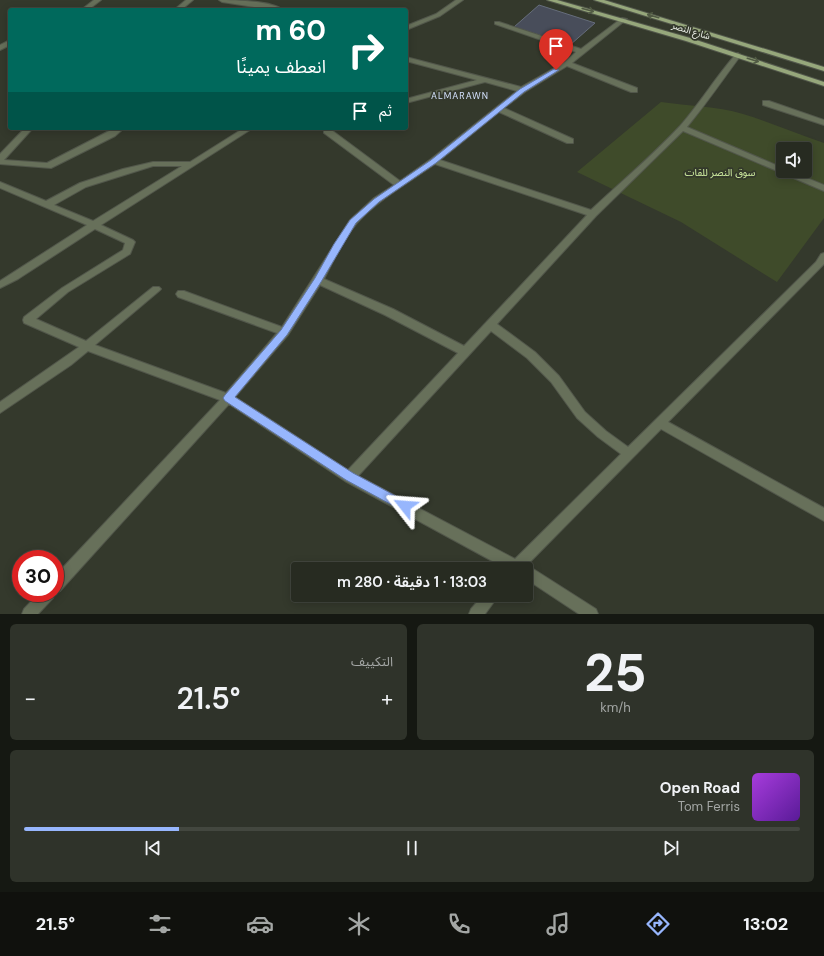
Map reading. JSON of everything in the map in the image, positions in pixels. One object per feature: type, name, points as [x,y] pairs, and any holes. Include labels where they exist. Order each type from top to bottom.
[{"type":"main road","name":"شارع النصر","points":[[550,0],[624,19],[824,84]]},
{"type":"main road","name":"شارع النصر","points":[[597,0],[703,31],[824,70]]},
{"type":"street","points":[[87,8],[98,0]]},
{"type":"street","points":[[180,8],[190,0]]},
{"type":"street","points":[[222,0],[269,8]]},
{"type":"street","points":[[408,27],[438,15],[460,0]]},
{"type":"street","points":[[64,576],[228,398],[284,332],[353,222],[377,200],[434,161],[522,90],[567,63],[624,19]]},
{"type":"street","points":[[497,23],[582,52]]},
{"type":"street","points":[[349,477],[593,214],[682,128],[703,103],[724,72],[738,55]]},
{"type":"street","points":[[408,60],[522,90]]},
{"type":"street","points":[[567,63],[634,90]]},
{"type":"street","points":[[408,100],[485,80]]},
{"type":"street","points":[[766,103],[824,123]]},
{"type":"street","points":[[499,109],[570,142]]},
{"type":"street","points":[[682,128],[776,168]]},
{"type":"street","points":[[0,161],[27,130]]},
{"type":"street","points":[[0,161],[48,166],[117,130]]},
{"type":"street","points":[[0,285],[15,277],[94,225],[246,130]]},
{"type":"street","points":[[329,130],[400,184]]},
{"type":"street","points":[[434,161],[593,214]]},
{"type":"street","points":[[46,205],[83,185],[153,164],[191,164]]},
{"type":"street","points":[[800,178],[824,188]]},
{"type":"street","points":[[0,185],[130,242],[127,252],[65,290],[28,320],[86,346],[228,398],[349,477],[507,562]]},
{"type":"street","points":[[527,562],[629,454],[819,264],[824,256]]},
{"type":"street","points":[[318,280],[389,312],[465,352]]},
{"type":"street","points":[[0,408],[67,362],[119,321],[156,289]]},
{"type":"street","points":[[181,294],[284,332]]},
{"type":"street","points":[[490,325],[531,355],[556,379],[581,415],[602,434],[629,454]]},
{"type":"street","points":[[660,423],[824,515]]},
{"type":"street","points":[[533,577],[591,614]]},
{"type":"street","points":[[29,614],[40,602]]},
{"type":"street","points":[[476,614],[486,602]]},
{"type":"green space","name":"سوق النصر للقات","points":[[661,102],[733,111],[824,143],[824,218],[777,282],[681,222],[577,172]]},
{"type":"building","points":[[539,5],[595,23],[570,45],[514,27]]},
{"type":"district","name":"ALMARAWN","points":[[460,96]]},
{"type":"route","points":[[405,506],[349,477],[228,398],[284,332],[353,222],[377,200],[434,161],[522,90],[556,70]]}]
